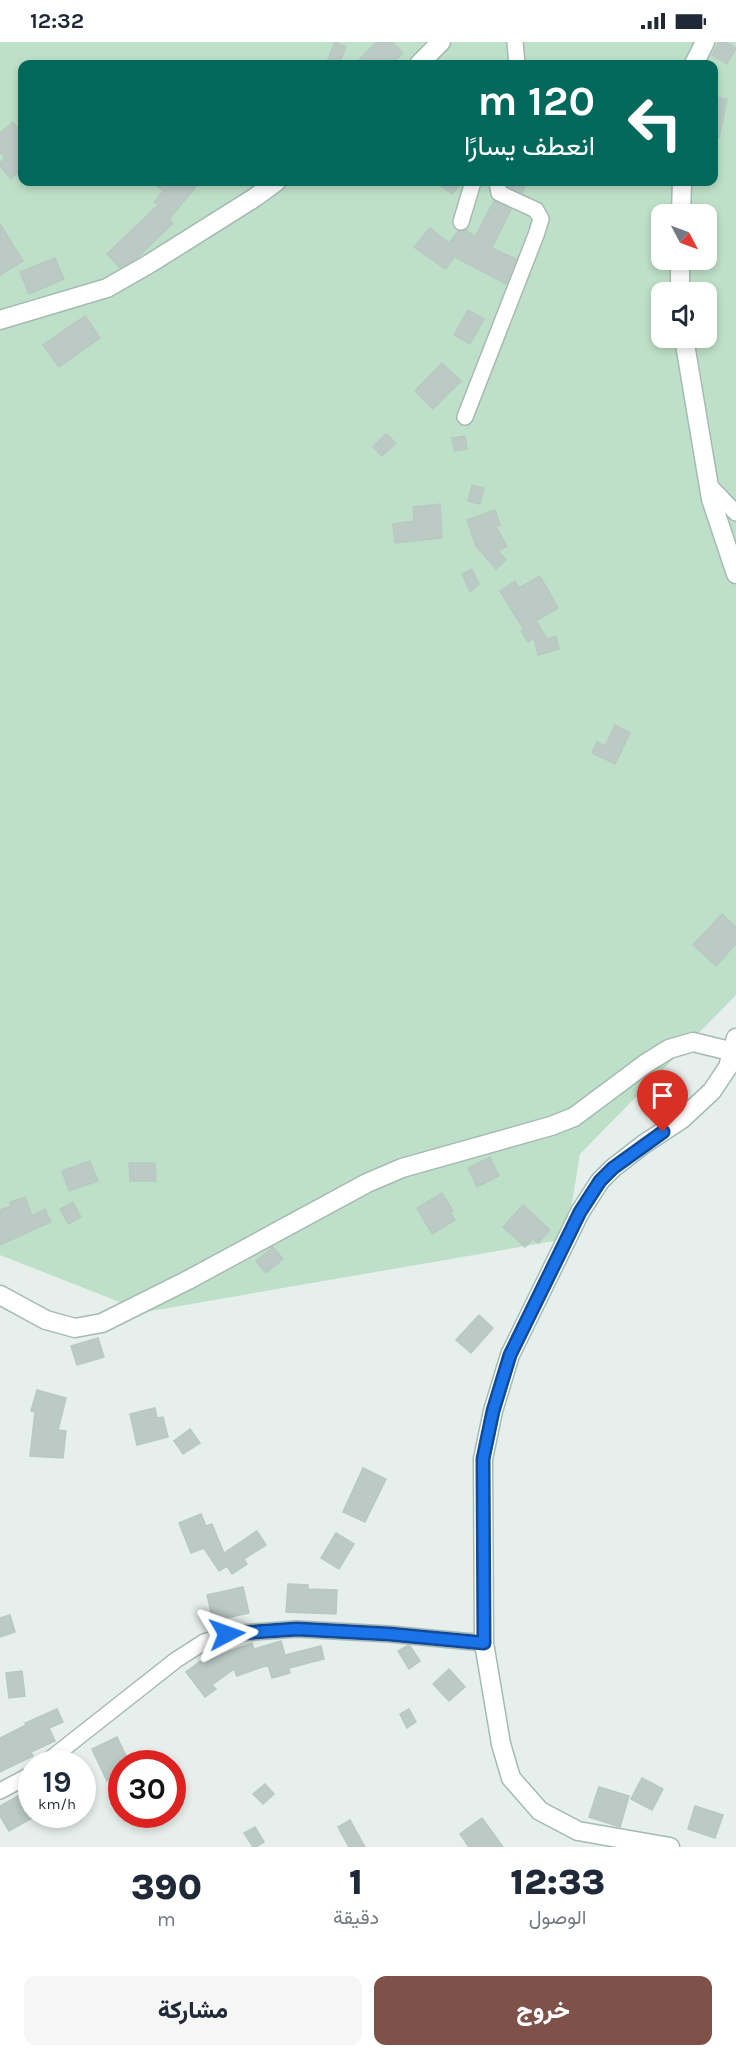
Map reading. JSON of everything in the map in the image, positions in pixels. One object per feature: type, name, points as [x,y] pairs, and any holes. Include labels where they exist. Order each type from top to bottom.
[{"type":"main road","points":[[423,60],[441,42]]},
{"type":"main road","points":[[696,60],[705,42]]},
{"type":"main road","points":[[0,320],[107,288],[149,264],[270,186]]},
{"type":"main road","points":[[681,204],[682,186]]},
{"type":"main road","points":[[686,348],[711,499],[736,574]]},
{"type":"main road","points":[[0,1295],[46,1320],[75,1328],[102,1323],[188,1280],[367,1183],[402,1168],[574,1118],[645,1064],[669,1049],[693,1042],[735,1045],[720,1080],[695,1107],[682,1119],[620,1162],[600,1181],[580,1212],[510,1355],[493,1411],[483,1459],[484,1643],[511,1778],[540,1811],[578,1831],[670,1847]]},
{"type":"street","points":[[515,42],[517,60]]},
{"type":"street","points":[[461,222],[472,186]]},
{"type":"street","points":[[465,417],[541,219],[536,210],[499,193],[498,186]]},
{"type":"street","points":[[709,485],[736,513]]},
{"type":"street","points":[[62,1750],[176,1660],[204,1642],[227,1634],[297,1629],[389,1634],[484,1643]]},
{"type":"street","points":[[0,1791],[18,1781]]},
{"type":"green space","points":[[0,42],[736,42],[736,995],[580,1154],[566,1239],[145,1312],[0,1255]]},
{"type":"building","points":[[335,42],[346,47],[341,60],[328,60]]},
{"type":"building","points":[[377,42],[392,42],[403,53],[396,60],[359,60]]},
{"type":"building","points":[[719,42],[726,42],[736,48],[727,64],[712,55]]},
{"type":"building","points":[[718,98],[727,99],[718,138]]},
{"type":"building","points":[[13,122],[18,129],[18,172],[11,179],[0,166],[5,158],[0,152],[0,133]]},
{"type":"building","points":[[157,186],[197,186],[169,219],[173,223],[137,258],[120,268],[107,254],[158,205],[154,202],[163,191]]},
{"type":"building","points":[[441,186],[459,186],[452,194]]},
{"type":"building","points":[[508,186],[525,186],[522,193]]},
{"type":"building","points":[[494,201],[511,209],[492,248],[516,259],[506,284],[455,257],[445,269],[414,247],[430,228],[449,243],[458,231],[466,230],[475,237]]},
{"type":"building","points":[[0,224],[23,261],[0,275]]},
{"type":"building","points":[[55,258],[64,279],[29,294],[20,272]]},
{"type":"building","points":[[468,310],[484,319],[470,344],[454,335]]},
{"type":"building","points":[[85,316],[100,338],[59,367],[43,345]]},
{"type":"building","points":[[442,363],[461,381],[433,409],[415,391]]},
{"type":"building","points":[[386,434],[396,443],[382,456],[373,447]]},
{"type":"building","points":[[465,436],[467,449],[454,451],[452,438]]},
{"type":"building","points":[[472,485],[484,488],[480,504],[468,501]]},
{"type":"building","points":[[440,504],[442,538],[395,543],[393,524],[414,521],[413,507]]},
{"type":"building","points":[[495,510],[500,525],[495,526],[507,546],[498,551],[506,560],[496,569],[476,546],[467,520]]},
{"type":"building","points":[[472,569],[479,584],[470,592],[462,574]]},
{"type":"building","points":[[540,576],[558,608],[536,621],[547,639],[556,636],[559,649],[538,655],[534,638],[528,642],[521,631],[524,630],[500,591],[515,581],[519,588]]},
{"type":"building","points":[[615,725],[630,733],[615,764],[592,753],[597,742],[605,746]]},
{"type":"building","points":[[722,914],[736,927],[736,944],[716,966],[693,945]]},
{"type":"building","points":[[490,1157],[499,1176],[477,1187],[468,1168]]},
{"type":"building","points":[[90,1161],[98,1181],[69,1191],[62,1171]]},
{"type":"building","points":[[129,1163],[155,1163],[156,1181],[130,1181]]},
{"type":"building","points":[[442,1193],[453,1211],[450,1212],[455,1220],[432,1234],[417,1208]]},
{"type":"building","points":[[25,1197],[32,1216],[45,1209],[51,1222],[0,1245],[0,1210],[11,1206],[10,1202]]},
{"type":"building","points":[[73,1202],[81,1217],[68,1224],[60,1209]]},
{"type":"building","points":[[523,1205],[550,1230],[538,1243],[533,1239],[525,1247],[503,1227]]},
{"type":"building","points":[[273,1247],[283,1259],[266,1273],[256,1261]]},
{"type":"building","points":[[479,1315],[493,1328],[471,1353],[456,1340]]},
{"type":"building","points":[[98,1338],[104,1357],[77,1365],[71,1346]]},
{"type":"building","points":[[37,1390],[66,1398],[58,1430],[66,1431],[63,1458],[30,1456],[35,1412],[31,1411]]},
{"type":"building","points":[[155,1408],[157,1418],[163,1417],[168,1437],[137,1445],[130,1414]]},
{"type":"building","points":[[190,1429],[200,1443],[183,1454],[174,1441]]},
{"type":"building","points":[[363,1468],[386,1479],[365,1522],[343,1512]]},
{"type":"building","points":[[201,1514],[206,1526],[212,1524],[224,1553],[257,1531],[266,1545],[244,1559],[247,1564],[232,1574],[227,1566],[219,1571],[204,1548],[191,1553],[179,1523]]},
{"type":"building","points":[[336,1533],[354,1544],[339,1569],[321,1558]]},
{"type":"building","points":[[288,1584],[308,1585],[308,1589],[337,1590],[336,1614],[286,1612]]},
{"type":"building","points":[[243,1587],[249,1613],[213,1621],[207,1595]]},
{"type":"building","points":[[10,1615],[15,1632],[0,1637],[0,1618]]},
{"type":"building","points":[[281,1641],[285,1655],[321,1646],[324,1659],[289,1668],[290,1673],[272,1678],[268,1665],[237,1676],[234,1669],[212,1685],[216,1689],[205,1697],[186,1672],[218,1648],[222,1654],[252,1643],[254,1649]]},
{"type":"building","points":[[410,1646],[420,1661],[409,1669],[398,1651]]},
{"type":"building","points":[[449,1669],[465,1687],[449,1701],[433,1684]]},
{"type":"building","points":[[22,1671],[25,1696],[9,1698],[6,1673]]},
{"type":"building","points":[[57,1709],[63,1722],[49,1728],[55,1741],[35,1750],[18,1750],[18,1763],[0,1772],[0,1738],[26,1725],[25,1723]]},
{"type":"building","points":[[409,1709],[416,1722],[407,1728],[400,1714]]},
{"type":"building","points":[[117,1737],[123,1750],[108,1750],[108,1781],[96,1758],[96,1750],[92,1749]]},
{"type":"building","points":[[642,1778],[663,1789],[652,1810],[631,1799]]},
{"type":"building","points":[[265,1784],[274,1794],[263,1804],[253,1794]]},
{"type":"building","points":[[599,1787],[629,1796],[620,1827],[589,1817]]},
{"type":"building","points":[[18,1796],[18,1826],[9,1831],[0,1816],[0,1806]]},
{"type":"building","points":[[695,1806],[723,1815],[715,1838],[688,1829]]},
{"type":"building","points":[[482,1818],[503,1847],[469,1847],[460,1834]]},
{"type":"building","points":[[350,1820],[365,1847],[349,1847],[338,1827]]},
{"type":"building","points":[[255,1827],[264,1842],[253,1847],[244,1833]]},
{"type":"route","points":[[227,1634],[297,1629],[389,1634],[484,1643],[483,1459],[488,1430],[510,1355],[580,1212],[600,1181],[613,1168],[663,1132]]}]
